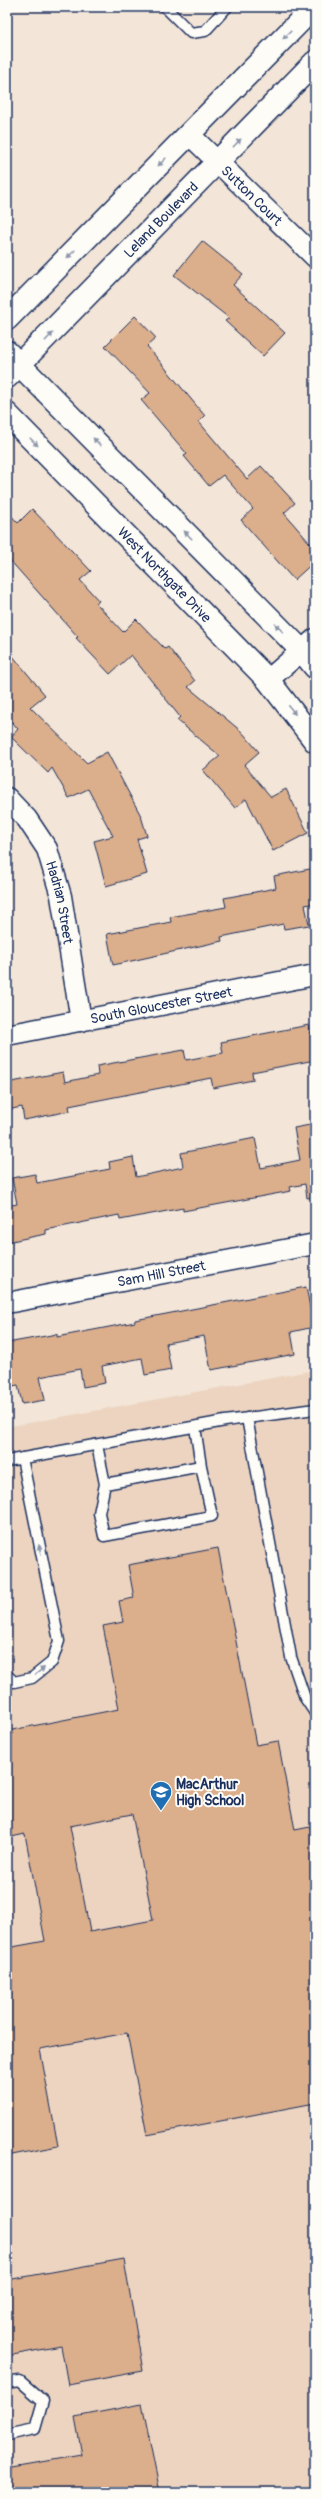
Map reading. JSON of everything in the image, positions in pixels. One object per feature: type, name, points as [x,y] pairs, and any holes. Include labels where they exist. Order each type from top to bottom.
[{"type":"street","points":[[7,319],[314,7]]},
{"type":"street","name":"Leland Boulevard","points":[[12,365],[218,162],[315,62]]},
{"type":"street","name":"Sutton Court","points":[[190,134],[315,257]]},
{"type":"street","points":[[12,365],[311,652],[268,680]]},
{"type":"street","name":"West Northgate Drive","points":[[7,414],[268,680],[315,741]]},
{"type":"street","name":"Hadrian Street","points":[[7,798],[27,819],[46,849],[61,896],[81,1021]]},
{"type":"street","name":"South Gloucester Street","points":[[7,1035],[315,975]]},
{"type":"street","name":"Sam Hill Street","points":[[7,1303],[315,1244]]},
{"type":"lane","points":[[165,7],[191,33],[205,31],[227,7]]},
{"type":"lane","points":[[7,1461],[247,1418],[315,1409]]},
{"type":"lane","points":[[247,1418],[291,1656],[305,1698],[315,1713]]},
{"type":"lane","points":[[97,1445],[105,1484],[99,1513],[104,1536],[212,1516],[201,1466],[195,1427]]},
{"type":"lane","points":[[9,1680],[32,1678],[52,1662],[59,1641],[22,1458]]},
{"type":"lane","points":[[105,1484],[201,1466]]},
{"type":"lane","points":[[7,2383],[20,2381],[43,2401],[35,2429],[7,2435]]},
{"type":"shaded area","name":"MacArthur High School","points":[[315,1370],[315,2492],[7,2492],[7,1427]]},
{"type":"building","points":[[202,241],[243,274],[233,285],[285,333],[263,356],[225,321],[229,318],[174,275]]},
{"type":"building","points":[[135,316],[156,338],[147,346],[205,416],[199,422],[247,479],[261,466],[295,503],[284,513],[315,549],[315,561],[294,580],[241,520],[253,509],[223,475],[209,486],[184,456],[187,454],[141,400],[150,393],[105,346]]},
{"type":"building","points":[[32,509],[91,571],[80,580],[99,601],[96,603],[123,632],[136,619],[165,649],[168,647],[195,681],[188,687],[242,732],[259,752],[244,765],[271,797],[286,789],[308,833],[273,851],[246,799],[235,808],[203,770],[220,756],[177,720],[180,717],[131,655],[110,674],[76,638],[78,637],[7,557],[7,511],[18,523]]},
{"type":"building","points":[[7,649],[45,695],[30,707],[87,763],[107,752],[141,816],[147,836],[137,839],[147,874],[106,886],[94,841],[113,836],[88,789],[69,798],[52,768],[48,773],[11,737],[18,729],[7,716]]},
{"type":"building","points":[[315,868],[315,903],[305,905],[309,925],[284,929],[283,924],[221,937],[222,941],[113,965],[107,934],[171,922],[170,917],[226,907],[224,898],[276,888],[274,876]]},
{"type":"building","points":[[309,1025],[315,1060],[252,1072],[253,1080],[213,1088],[211,1078],[69,1106],[70,1111],[24,1120],[22,1107],[7,1110],[7,1083],[63,1072],[65,1082],[98,1075],[97,1066],[184,1050],[186,1060],[223,1053],[221,1042]]},
{"type":"building","points":[[315,1124],[315,1197],[307,1198],[305,1184],[290,1187],[291,1191],[183,1211],[183,1208],[120,1220],[119,1215],[46,1230],[46,1234],[7,1242],[7,1206],[17,1204],[12,1178],[35,1174],[37,1183],[110,1169],[109,1162],[133,1157],[136,1177],[183,1167],[181,1153],[255,1138],[261,1168],[300,1160],[294,1128]]},
{"type":"building","points":[[306,1287],[314,1327],[291,1332],[295,1354],[211,1370],[204,1336],[166,1343],[171,1370],[145,1375],[142,1358],[102,1366],[105,1383],[83,1387],[80,1369],[40,1377],[45,1400],[22,1404],[18,1385],[7,1387],[7,1343],[57,1334],[57,1337],[135,1322],[135,1320]]},
{"type":"building","points":[[218,1548],[256,1745],[278,1741],[295,1830],[315,1826],[315,2103],[147,2135],[127,2033],[40,2049],[58,2146],[7,2156],[7,1948],[45,1941],[25,1834],[7,1838],[7,1731],[119,1709],[103,1626],[123,1622],[119,1601],[134,1598],[128,1565]],"holes":[[[132,1814],[153,1920],[90,1932],[70,1826]]]},
{"type":"building","points":[[124,2259],[143,2371],[68,2385],[61,2346],[7,2356],[7,2280]]},
{"type":"building","points":[[142,2404],[160,2492],[7,2492],[7,2468],[82,2455],[75,2417]]},
{"type":"place","name":"MacArthur High School","points":[[161,1812]]}]
